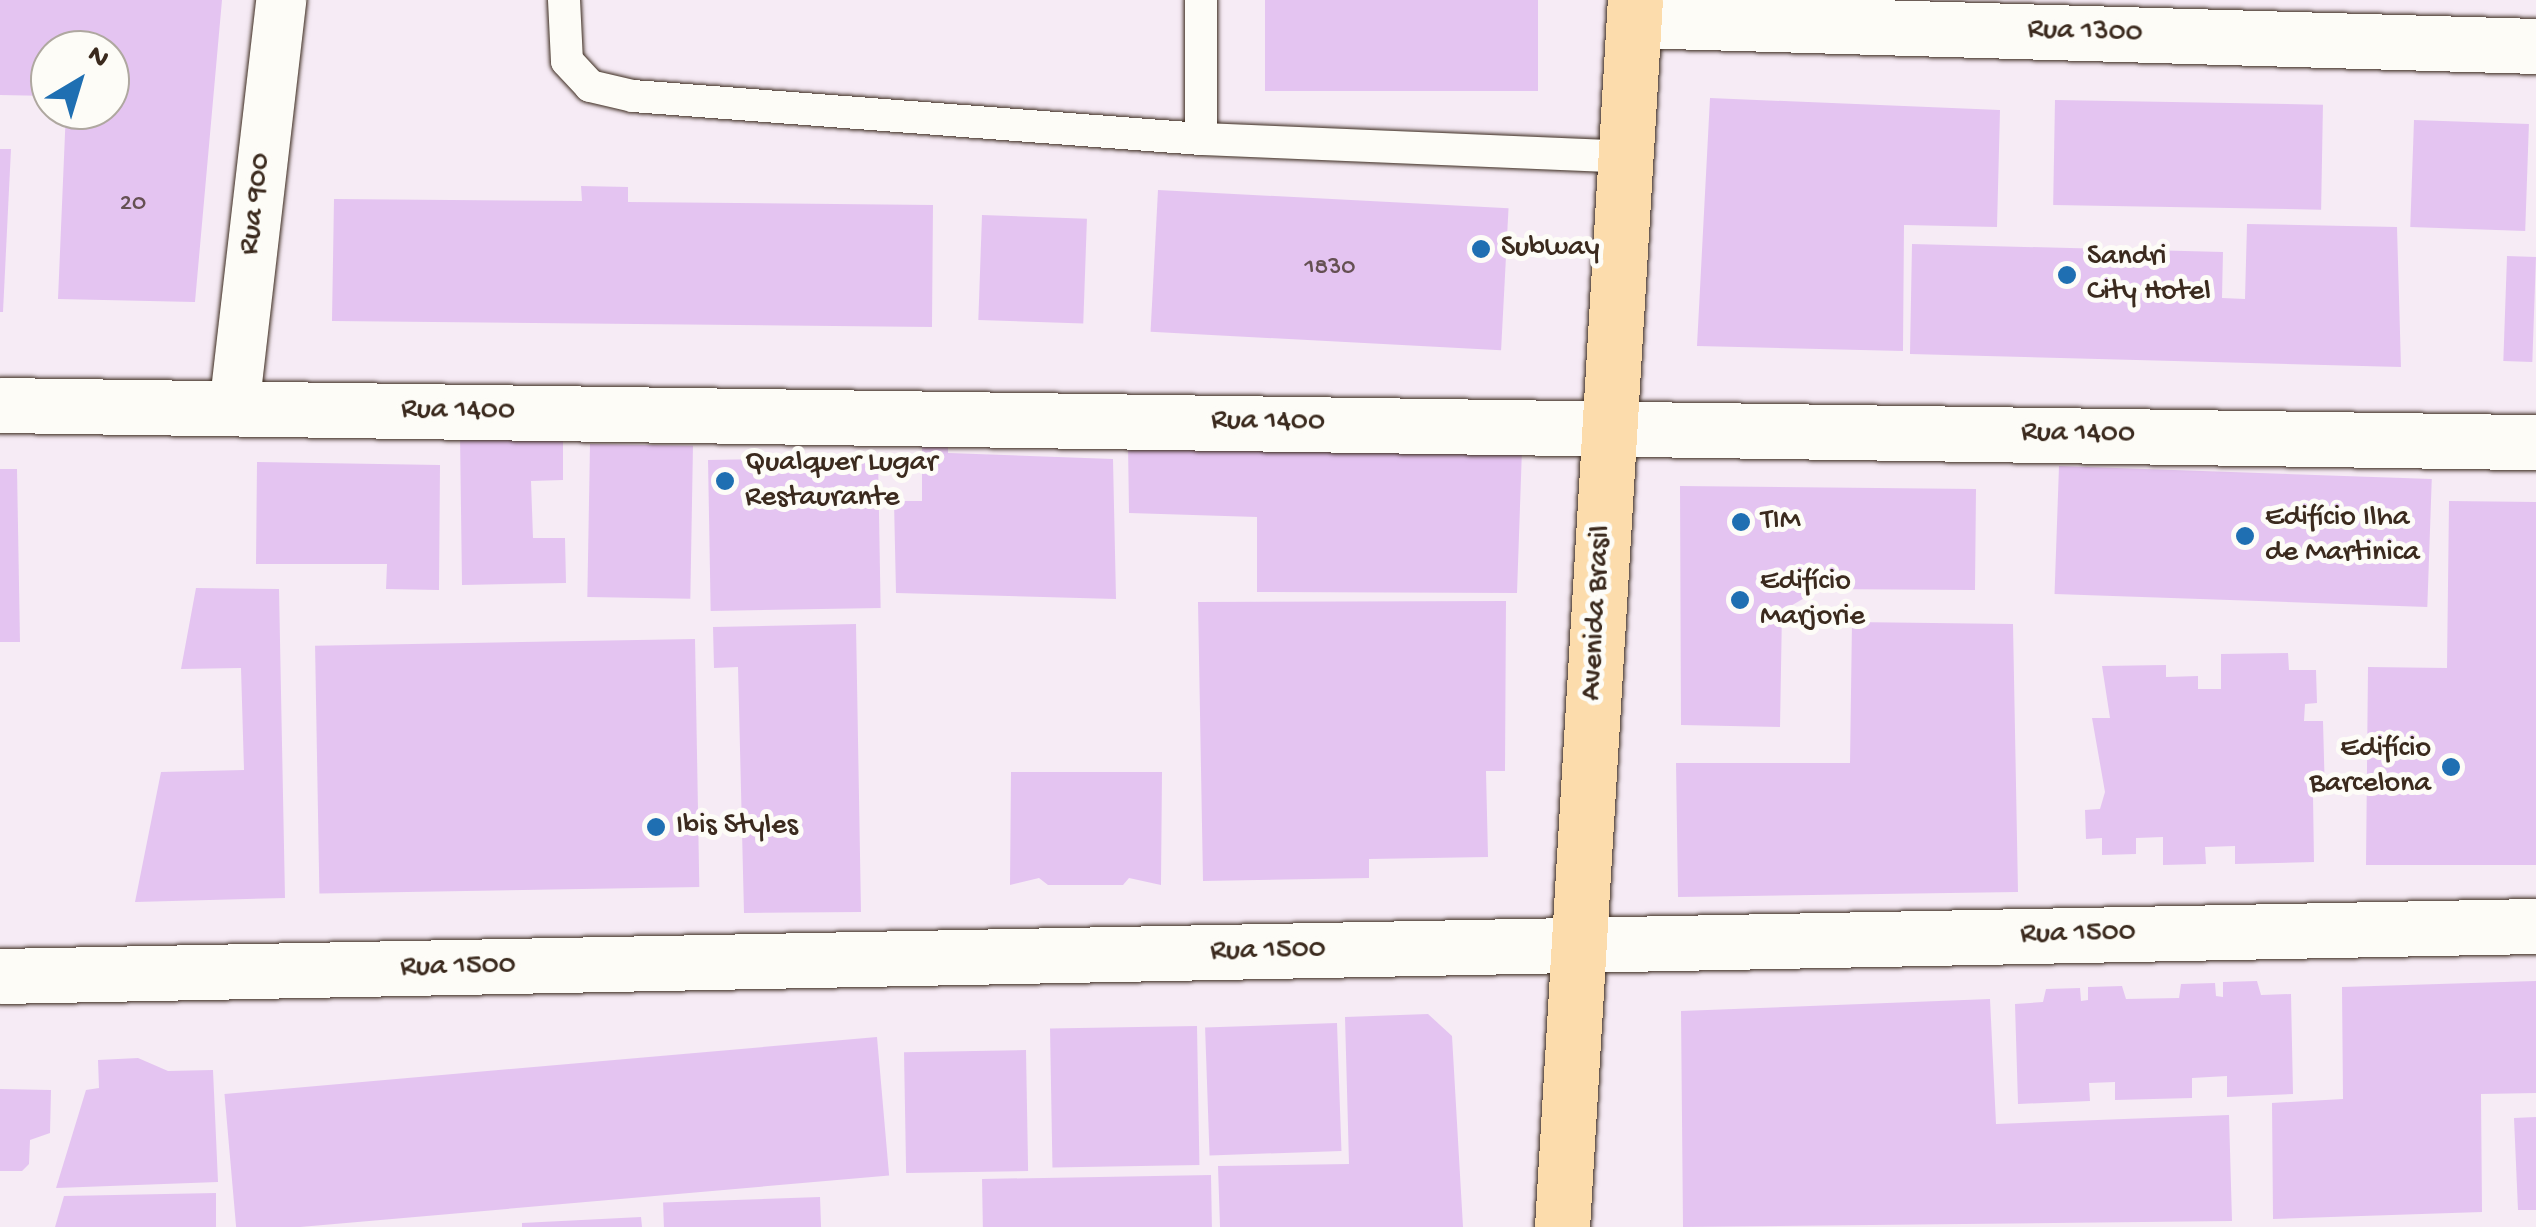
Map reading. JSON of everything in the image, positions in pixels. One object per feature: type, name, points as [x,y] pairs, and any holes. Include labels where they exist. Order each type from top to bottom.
[{"type":"main road","name":"Avenida Brasil","points":[[1562,1227],[1634,10]]},
{"type":"street","name":"Rua 900","points":[[234,409],[281,0]]},
{"type":"street","name":"Rua 1300","points":[[1634,10],[2536,46]]},
{"type":"street","name":"Rua 1400","points":[[0,405],[2536,442]]},
{"type":"street","name":"Rua 1500","points":[[0,976],[2536,926]]},
{"type":"lane","points":[[564,0],[567,61],[590,86],[633,96],[1200,139],[1623,157]]},
{"type":"lane","points":[[1200,0],[1200,139]]},
{"type":"building","points":[[0,0],[222,0],[195,302],[58,299],[65,130],[130,130],[130,30],[30,30],[30,96],[0,95]]},
{"type":"building","points":[[1265,0],[1538,0],[1538,91],[1265,91]]},
{"type":"building","points":[[1710,98],[2000,110],[1997,227],[1904,225],[1903,351],[1697,346]]},
{"type":"building","points":[[2055,100],[2323,105],[2321,210],[2053,205]]},
{"type":"building","points":[[2414,120],[2529,124],[2525,231],[2410,227]]},
{"type":"building","points":[[0,149],[11,149],[3,312],[0,312]]},
{"type":"building","points":[[581,186],[628,187],[628,202],[933,205],[932,327],[332,321],[334,199],[582,201]]},
{"type":"building","points":[[1158,190],[1509,208],[1501,350],[1151,332]]},
{"type":"building","points":[[982,215],[1087,219],[1083,324],[978,320]]},
{"type":"building","name":"Sandri City Hotel","points":[[2247,224],[2397,227],[2401,367],[1910,354],[1912,244],[2223,252],[2222,298],[2245,299]]},
{"type":"building","points":[[2507,256],[2536,257],[2532,362],[2503,361]]},
{"type":"building","points":[[460,435],[563,438],[563,480],[531,481],[533,538],[565,538],[566,583],[462,585]]},
{"type":"building","points":[[590,444],[693,446],[690,599],[587,597]]},
{"type":"building","points":[[1128,444],[1522,449],[1517,593],[1257,592],[1257,517],[1129,513]]},
{"type":"building","points":[[922,445],[948,445],[948,453],[1113,459],[1116,599],[896,593],[894,501],[922,501]]},
{"type":"building","points":[[878,457],[881,608],[711,611],[708,460]]},
{"type":"building","points":[[257,462],[440,465],[439,590],[386,589],[387,564],[256,564]]},
{"type":"building","name":"Edifício Ilha de Martinica","points":[[2059,466],[2432,479],[2427,607],[2055,594]]},
{"type":"building","points":[[0,469],[17,469],[20,642],[0,642]]},
{"type":"building","name":"Edifício Marjorie","points":[[1680,486],[1976,489],[1975,590],[1820,589],[1782,611],[1780,727],[1681,725]]},
{"type":"building","name":"Edifício Barcelona","points":[[2449,501],[2536,502],[2536,865],[2366,865],[2368,667],[2447,668]]},
{"type":"building","points":[[196,588],[279,589],[285,898],[135,902],[161,772],[244,770],[241,668],[181,669]]},
{"type":"building","points":[[1506,601],[1505,771],[1486,771],[1488,857],[1369,859],[1369,878],[1203,881],[1198,602]]},
{"type":"building","points":[[1852,622],[2013,624],[2018,892],[1678,897],[1676,763],[1850,763]]},
{"type":"building","points":[[856,624],[861,912],[744,913],[738,667],[714,668],[713,627]]},
{"type":"building","points":[[695,639],[699,887],[319,894],[315,646]]},
{"type":"building","points":[[2288,653],[2289,670],[2316,670],[2317,703],[2305,704],[2304,721],[2323,721],[2325,796],[2313,796],[2314,862],[2235,864],[2235,846],[2205,847],[2206,864],[2163,865],[2163,837],[2136,838],[2136,854],[2102,855],[2102,838],[2086,839],[2085,810],[2100,809],[2105,792],[2092,718],[2110,718],[2102,666],[2166,665],[2166,677],[2198,676],[2198,689],[2221,689],[2221,654]]},
{"type":"building","points":[[1011,772],[1162,772],[1161,885],[1129,878],[1123,885],[1048,885],[1039,878],[1010,885]]},
{"type":"building","points":[[2257,981],[2261,995],[2291,994],[2293,1094],[2227,1097],[2227,1076],[2192,1078],[2192,1098],[2115,1100],[2115,1082],[2089,1083],[2090,1101],[2018,1104],[2015,1004],[2043,1002],[2046,989],[2080,988],[2081,1001],[2088,1000],[2088,987],[2122,986],[2126,999],[2179,998],[2181,984],[2215,983],[2216,996],[2223,997],[2223,982]]},
{"type":"building","points":[[2536,981],[2536,1093],[2481,1094],[2482,1212],[2273,1219],[2272,1103],[2343,1099],[2342,987]]},
{"type":"building","points":[[1990,999],[1996,1124],[2229,1115],[2232,1221],[1683,1227],[1681,1011]]},
{"type":"building","points":[[1428,1014],[1452,1036],[1463,1227],[1220,1227],[1218,1166],[1349,1164],[1345,1017]]},
{"type":"building","points":[[1337,1023],[1341,1151],[1210,1156],[1205,1028]]},
{"type":"building","points":[[1197,1026],[1199,1165],[1052,1168],[1050,1029]]},
{"type":"building","points":[[877,1037],[889,1175],[300,1227],[236,1227],[224,1094]]},
{"type":"building","points":[[1026,1050],[1028,1171],[906,1173],[904,1052]]},
{"type":"building","points":[[138,1058],[168,1071],[213,1070],[218,1182],[56,1188],[86,1090],[99,1088],[98,1060]]},
{"type":"building","points":[[0,1089],[51,1090],[50,1133],[30,1140],[29,1164],[22,1171],[0,1171]]},
{"type":"building","points":[[2536,1117],[2536,1210],[2518,1210],[2514,1118]]},
{"type":"building","points":[[1211,1175],[1212,1227],[983,1227],[982,1179]]},
{"type":"building","points":[[216,1193],[216,1227],[55,1227],[64,1196]]},
{"type":"building","points":[[820,1197],[821,1227],[664,1227],[663,1202]]},
{"type":"building","points":[[641,1217],[642,1227],[522,1227],[522,1223]]},
{"type":"place","name":"Subway","points":[[1481,249]]},
{"type":"place","name":"Sandri City Hotel","points":[[2067,275]]},
{"type":"place","name":"Qualquer Lugar Restaurante","points":[[725,481]]},
{"type":"place","name":"TIM","points":[[1741,522]]},
{"type":"place","name":"Edifício Ilha de Martinica","points":[[2245,536]]},
{"type":"place","name":"Edifício Marjorie","points":[[1740,600]]},
{"type":"place","name":"Edifício Barcelona","points":[[2451,767]]},
{"type":"place","name":"Ibis Styles","points":[[656,827]]}]
